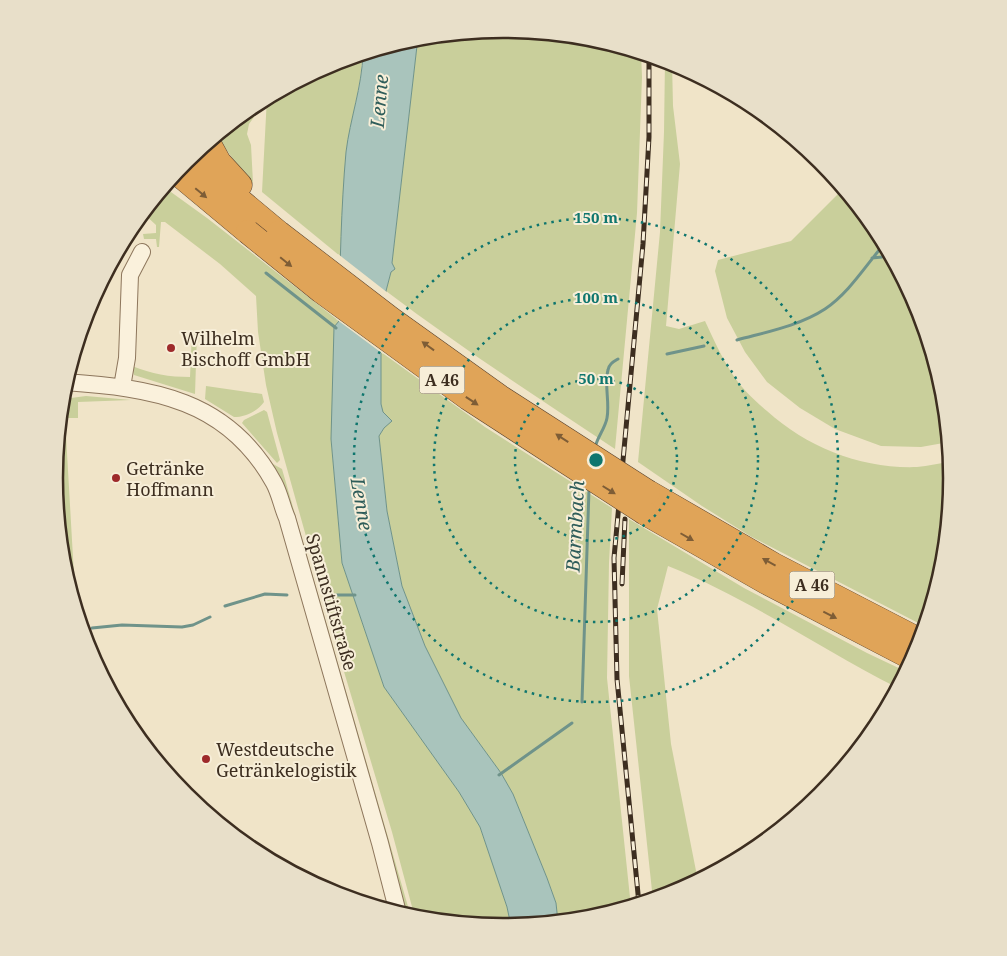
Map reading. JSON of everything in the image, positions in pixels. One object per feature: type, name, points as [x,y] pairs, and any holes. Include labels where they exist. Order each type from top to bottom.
[{"type":"highway","points":[[212,148],[250,213]]},
{"type":"highway","name":"A 46","points":[[195,164],[250,213],[321,291],[468,398],[647,502],[914,637]]},
{"type":"highway","name":"A 46","points":[[183,176],[250,213],[279,233],[391,319],[647,502],[766,582],[907,655]]},
{"type":"street","points":[[122,386],[128,358],[130,275],[142,252]]},
{"type":"street","name":"Spannstiftstraße","points":[[72,386],[122,386],[152,392],[196,407],[219,420],[245,443],[260,461],[274,484],[287,518],[396,905]]},
{"type":"green space","points":[[475,38],[532,38],[589,46],[641,60],[637,213],[615,449],[471,352],[386,291],[391,272],[395,269],[392,263],[417,46]]},
{"type":"green space","points":[[362,61],[346,151],[340,256],[262,192],[266,107],[309,83]]},
{"type":"green space","points":[[665,68],[672,71],[673,106],[680,164],[666,326],[679,329],[705,321],[727,366],[743,388],[783,424],[818,446],[856,460],[896,467],[917,467],[943,463],[943,507],[936,564],[920,624],[750,536],[638,462],[660,232]]},
{"type":"green space","points":[[256,114],[249,124],[247,134],[251,145],[253,183],[220,141]]},
{"type":"green space","points":[[170,191],[339,321],[331,439],[342,563],[384,687],[459,792],[480,827],[509,918],[475,918],[413,909],[277,433],[266,385],[258,332],[256,296],[220,264],[165,222],[161,222],[159,247],[157,247],[156,239],[144,239],[143,234],[156,233],[156,225],[148,218]]},
{"type":"green space","points":[[839,193],[853,210],[870,233],[899,283],[921,336],[936,392],[942,443],[921,447],[881,446],[835,429],[800,408],[767,382],[745,352],[727,318],[715,271],[718,260],[791,241]]},
{"type":"green space","points":[[192,332],[197,333],[195,394],[134,375],[132,366],[161,374],[190,377]]},
{"type":"green space","points":[[381,352],[485,427],[612,508],[607,678],[630,899],[589,910],[557,915],[556,903],[547,878],[513,794],[501,773],[461,718],[425,646],[402,586],[387,511],[379,436],[384,428],[381,404]]},
{"type":"green space","points":[[206,386],[262,394],[264,402],[251,413],[234,417],[205,399]]},
{"type":"green space","points":[[86,396],[131,400],[78,402],[78,418],[67,418],[71,398]]},
{"type":"green space","points":[[207,404],[238,425],[255,441],[273,464],[282,469],[408,908],[403,906],[288,503],[206,406]]},
{"type":"green space","points":[[264,410],[267,412],[280,460],[277,463],[242,423],[244,420]]},
{"type":"green space","points":[[66,432],[74,576],[64,507],[63,478]]},
{"type":"green space","points":[[629,519],[744,588],[901,669],[892,685],[756,608],[668,566],[657,609],[671,744],[697,874],[652,892],[629,676]]},
{"type":"water","name":"Lenne","points":[[417,46],[392,263],[395,269],[391,272],[386,291],[381,352],[381,404],[383,412],[392,421],[379,436],[387,511],[402,586],[425,646],[461,718],[501,773],[513,794],[547,878],[556,903],[557,915],[509,918],[480,827],[459,792],[384,687],[342,563],[331,439],[334,327],[339,321],[346,152],[362,61]]},
{"type":"pier","points":[[338,254],[388,293],[383,354],[336,319]]},
{"type":"waterway","name":"Barmbach","points":[[737,340],[793,324],[825,309],[850,287],[880,249]]},
{"type":"waterway","name":"Barmbach","points":[[872,258],[882,257]]},
{"type":"waterway","points":[[266,273],[336,328]]},
{"type":"waterway","name":"Barmbach","points":[[667,354],[704,346]]},
{"type":"waterway","name":"Barmbach","points":[[595,448],[607,418],[607,376],[609,368],[618,359]]},
{"type":"waterway","name":"Barmbach","points":[[582,702],[589,489]]},
{"type":"waterway","points":[[225,606],[265,594],[287,595]]},
{"type":"waterway","points":[[334,595],[355,595]]},
{"type":"waterway","points":[[92,628],[122,625],[182,627],[193,625],[210,617]]},
{"type":"waterway","name":"Barmbach","points":[[499,775],[572,723]]},
{"type":"railway","points":[[638,897],[617,679],[614,558],[643,244],[649,137],[649,62]]},
{"type":"railway","points":[[622,584],[625,519]]},
{"type":"place","name":"Wilhelm Bischoff GmbH","points":[[171,348]]},
{"type":"place","name":"Getränke Hoffmann","points":[[116,478]]},
{"type":"place","name":"Westdeutsche Getränkelogistik","points":[[206,759]]}]
